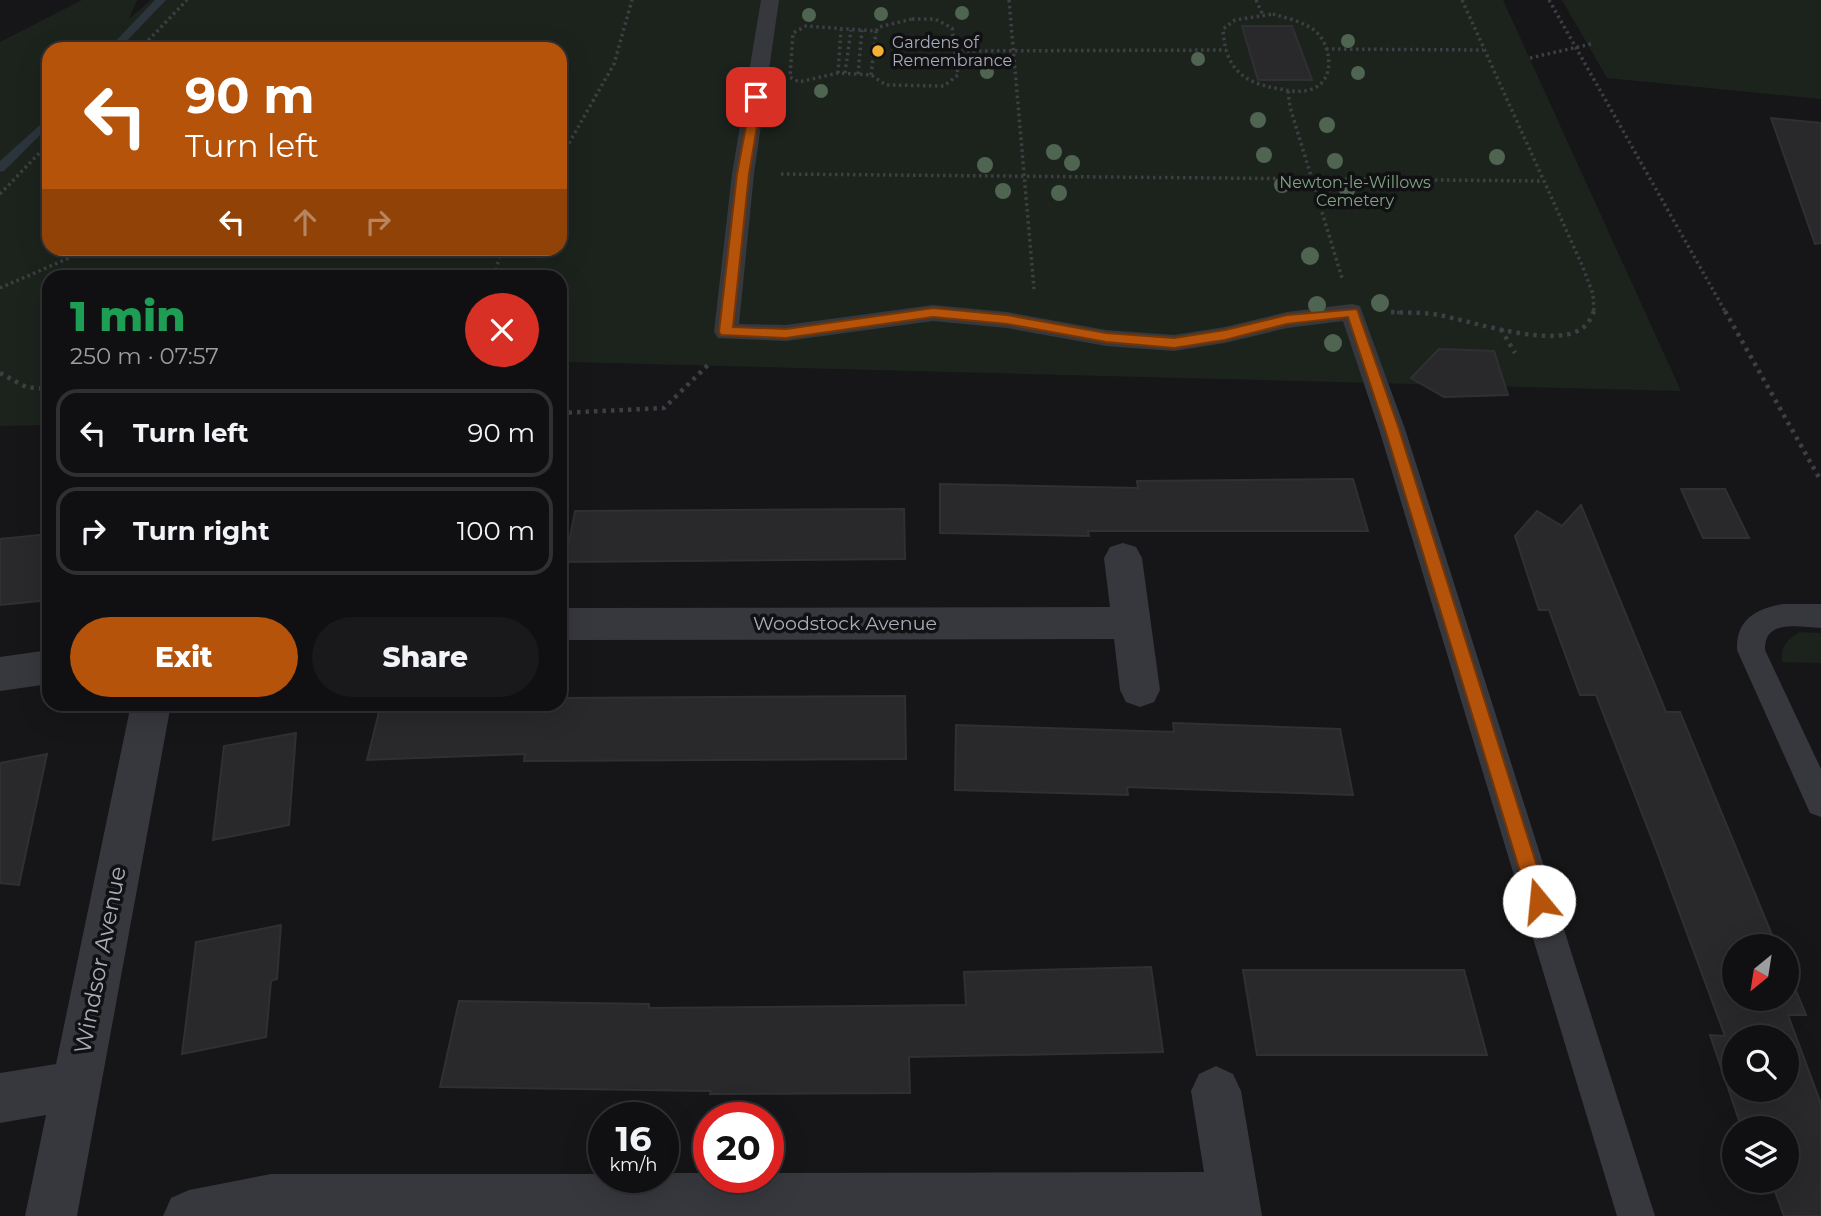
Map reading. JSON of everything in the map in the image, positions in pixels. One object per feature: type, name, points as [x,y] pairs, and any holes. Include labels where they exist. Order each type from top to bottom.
[{"type":"street","points":[[1123,558],[1140,690]]},
{"type":"street","name":"Woodstock Avenue","points":[[567,624],[1131,623]]},
{"type":"street","points":[[0,674],[42,668]]},
{"type":"street","name":"Windsor Avenue","points":[[51,1216],[150,711]]},
{"type":"street","points":[[0,1098],[75,1085]]},
{"type":"street","points":[[189,1216],[271,1200],[1234,1207],[1216,1091]]},
{"type":"lane","points":[[770,0],[743,174],[726,332],[786,333],[933,313],[1007,320],[1106,338],[1174,343],[1225,335],[1287,320],[1352,312],[1392,429],[1636,1216]]},
{"type":"lane","points":[[1821,616],[1786,615],[1761,622],[1751,633],[1751,650],[1821,803]]},
{"type":"path","points":[[147,42],[187,0]]},
{"type":"path","points":[[567,147],[614,64],[632,0]]},
{"type":"path","points":[[1009,0],[1038,327]]},
{"type":"path","points":[[1256,0],[1263,15]]},
{"type":"path","points":[[1288,91],[1290,107],[1352,312],[1434,314],[1542,337],[1577,332],[1594,315],[1595,301],[1582,265],[1462,0]]},
{"type":"path","points":[[1549,0],[1821,481]]},
{"type":"path","points":[[1273,14],[1297,20],[1315,30],[1326,48],[1331,65],[1327,79],[1312,89],[1288,91],[1262,87],[1249,82],[1235,71],[1226,50],[1223,29],[1235,20],[1263,15],[1273,14]]},
{"type":"path","points":[[871,75],[876,31],[879,27],[912,19],[935,19],[952,28],[958,75],[944,86],[886,85],[871,75],[845,73],[799,82],[790,77],[793,33],[806,26],[876,31]]},
{"type":"path","points":[[838,73],[842,30]]},
{"type":"path","points":[[845,73],[851,30]]},
{"type":"path","points":[[858,74],[862,30]]},
{"type":"path","points":[[1530,58],[1591,44]]},
{"type":"path","points":[[1326,48],[1483,50]]},
{"type":"path","points":[[955,51],[1226,50]]},
{"type":"path","points":[[0,194],[42,150]]},
{"type":"path","points":[[743,174],[1544,181]]},
{"type":"path","points":[[0,288],[74,256]]},
{"type":"path","points":[[1501,328],[1515,353]]},
{"type":"path","points":[[567,413],[664,408],[719,354],[726,332]]},
{"type":"path","points":[[0,373],[26,387],[42,388]]},
{"type":"green space","name":"Newton-le-Willows Cemetery","points":[[82,0],[137,0],[129,19],[151,0],[1503,0],[1681,391],[569,362],[567,367],[567,270],[42,270],[42,425],[0,426],[0,42]]},
{"type":"green space","points":[[1562,0],[1821,0],[1821,99],[1607,78]]},
{"type":"green space","points":[[1799,632],[1821,633],[1821,663],[1782,662],[1785,644]]},
{"type":"building","points":[[1242,26],[1292,26],[1312,80],[1258,80]]},
{"type":"building","points":[[1771,118],[1821,123],[1821,243],[1815,244]]},
{"type":"building","points":[[1439,349],[1494,351],[1508,395],[1444,397],[1411,378]]},
{"type":"building","points":[[1353,479],[1368,531],[1088,531],[1089,536],[940,533],[940,484],[1138,488],[1137,481]]},
{"type":"building","points":[[1681,489],[1725,489],[1749,538],[1703,538]]},
{"type":"building","points":[[1581,505],[1666,712],[1680,712],[1772,934],[1722,934],[1722,1012],[1799,1012],[1799,998],[1806,1015],[1788,1015],[1792,1025],[1722,1025],[1722,1028],[1596,695],[1580,695],[1549,610],[1539,610],[1515,536],[1537,511],[1562,526]]},
{"type":"building","points":[[904,509],[905,559],[567,562],[575,511]]},
{"type":"building","points":[[42,535],[42,601],[0,605],[0,539]]},
{"type":"building","points":[[905,696],[906,759],[524,761],[525,754],[367,760],[379,711],[567,711],[567,698]]},
{"type":"building","points":[[1173,723],[1340,729],[1353,795],[1127,787],[1128,795],[955,790],[956,725],[1174,732]]},
{"type":"building","points":[[296,733],[289,825],[213,840],[224,746]]},
{"type":"building","points":[[47,754],[19,885],[0,883],[0,763]]},
{"type":"building","points":[[281,925],[277,979],[271,981],[266,1037],[182,1054],[196,942]]},
{"type":"building","points":[[1151,967],[1163,1052],[909,1057],[910,1093],[710,1094],[711,1091],[440,1087],[459,1001],[649,1004],[649,1008],[966,1005],[964,972]]},
{"type":"building","points":[[1243,970],[1464,970],[1487,1055],[1257,1055]]},
{"type":"building","points":[[1710,1035],[1722,1036],[1722,1070]]},
{"type":"building","points":[[1799,1045],[1821,1104],[1821,1216],[1784,1216],[1775,1193],[1799,1193],[1799,1116],[1738,1116],[1733,1102],[1799,1102]]},
{"type":"waterway","points":[[120,42],[161,0]]},
{"type":"waterway","points":[[0,168],[42,127]]},
{"type":"place","name":"Gardens of Remembrance","points":[[878,51]]},
{"type":"route","points":[[756,97],[743,174],[726,332],[786,333],[933,313],[1007,320],[1106,338],[1174,343],[1225,335],[1287,320],[1352,312],[1392,429],[1539,901]]}]
